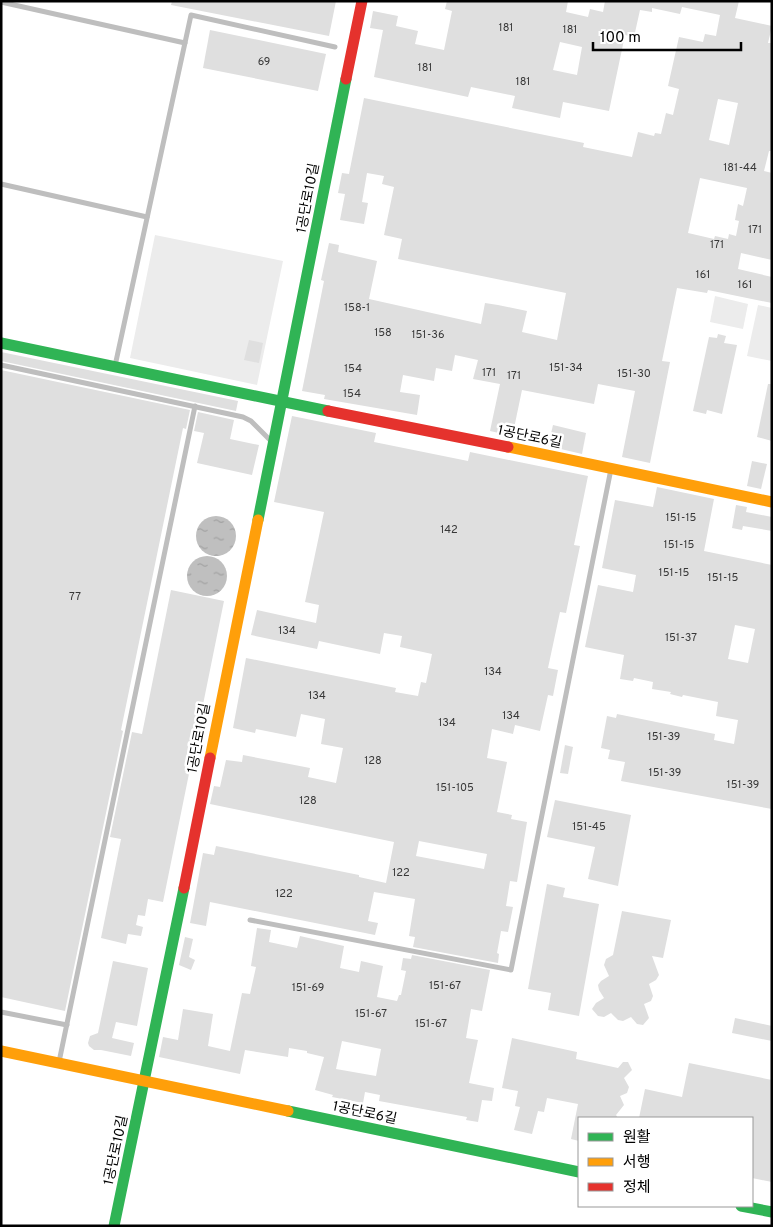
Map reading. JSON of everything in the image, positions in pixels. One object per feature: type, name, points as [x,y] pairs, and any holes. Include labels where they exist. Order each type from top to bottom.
[{"type":"street","name":"1공단로10길","points":[[114,1226],[145,1081],[362,1]]},
{"type":"street","points":[[1,343],[282,401]]},
{"type":"street","name":"1공단로6길","points":[[282,401],[772,502]]},
{"type":"street","points":[[1,1050],[145,1081]]},
{"type":"street","name":"1공단로6길","points":[[145,1081],[578,1172]]},
{"type":"street","points":[[746,1207],[772,1212]]},
{"type":"lane","points":[[1,2],[185,43]]},
{"type":"lane","points":[[115,366],[191,16],[335,47]]},
{"type":"lane","points":[[1,184],[147,217]]},
{"type":"lane","points":[[1,365],[243,417],[251,421],[272,442]]},
{"type":"lane","points":[[59,1063],[195,406]]},
{"type":"lane","points":[[250,920],[511,970],[611,468]]},
{"type":"lane","points":[[1,1012],[67,1025]]},
{"type":"shaded area","points":[[155,235],[283,261],[257,385],[130,358]]},
{"type":"shaded area","points":[[715,296],[748,304],[743,329],[710,322]]},
{"type":"shaded area","points":[[758,305],[772,308],[772,361],[747,356]]},
{"type":"water","points":[[212,516],[220,516],[227,519],[233,525],[236,536],[233,547],[227,553],[220,556],[212,556],[205,553],[199,547],[196,540],[196,532],[199,525],[205,519]]},
{"type":"water","points":[[207,556],[218,559],[224,565],[227,576],[224,587],[218,593],[207,596],[196,593],[190,587],[187,576],[190,565],[196,559]]},
{"type":"building","points":[[172,1],[336,1],[329,36],[171,5]]},
{"type":"building","points":[[447,1],[568,1],[566,12],[588,17],[590,9],[603,12],[605,1],[739,1],[735,18],[772,26],[768,43],[772,43],[772,151],[769,151],[764,171],[772,173],[772,260],[741,253],[738,269],[772,277],[772,303],[708,290],[707,293],[677,288],[662,361],[670,362],[650,463],[622,457],[635,391],[598,384],[594,404],[522,390],[513,433],[508,432],[508,435],[490,431],[500,384],[473,379],[478,360],[455,355],[452,371],[436,368],[434,381],[403,375],[400,392],[420,395],[417,415],[324,399],[325,395],[302,391],[324,281],[321,280],[329,243],[339,245],[338,252],[377,261],[369,299],[481,324],[485,303],[527,311],[522,332],[557,340],[566,293],[398,259],[402,239],[384,235],[394,187],[382,184],[384,176],[367,173],[362,202],[368,203],[364,224],[340,220],[345,194],[338,193],[342,173],[349,174],[364,98],[584,143],[583,147],[632,157],[638,132],[654,136],[655,133],[661,134],[666,113],[673,115],[679,89],[668,86],[679,37],[703,42],[705,34],[716,36],[720,15],[682,7],[680,14],[652,8],[652,12],[640,10],[634,37],[625,35],[609,111],[563,102],[560,118],[512,108],[515,96],[471,87],[468,97],[374,77],[383,30],[370,28],[373,11],[398,16],[396,26],[418,31],[415,44],[444,50],[452,11],[445,9]],"holes":[[[560,42],[582,47],[577,75],[553,70]],[[718,99],[738,103],[729,145],[709,140]],[[700,178],[747,188],[743,206],[738,204],[735,220],[739,221],[736,236],[729,234],[728,239],[715,236],[714,239],[688,233]]]},
{"type":"building","points":[[210,30],[326,54],[318,91],[203,68]]},
{"type":"building","points":[[718,334],[726,336],[724,343],[737,345],[722,414],[707,410],[706,414],[693,411],[709,337],[717,338]]},
{"type":"building","points":[[249,340],[263,343],[259,363],[244,360]]},
{"type":"building","points":[[1,352],[238,401],[236,411],[1,361]]},
{"type":"building","points":[[1,370],[190,410],[186,429],[183,428],[65,1011],[1,997]]},
{"type":"building","points":[[768,384],[772,384],[772,441],[757,437]]},
{"type":"building","points":[[198,412],[234,420],[230,439],[259,445],[252,475],[197,463],[204,433],[194,431]]},
{"type":"building","points":[[292,416],[376,433],[374,442],[468,461],[470,452],[588,476],[574,545],[580,546],[566,613],[560,612],[548,668],[558,670],[553,696],[548,695],[540,731],[515,725],[513,734],[492,729],[487,758],[507,762],[497,812],[512,815],[511,819],[527,822],[517,882],[510,881],[506,906],[513,907],[508,932],[501,931],[497,953],[499,954],[498,963],[413,947],[415,937],[409,936],[415,899],[374,892],[368,921],[378,923],[375,935],[210,902],[206,926],[190,923],[203,853],[214,855],[216,846],[359,875],[359,877],[386,883],[394,842],[210,804],[214,786],[220,787],[226,760],[242,762],[243,755],[310,768],[308,777],[336,783],[343,748],[321,744],[325,719],[301,714],[296,737],[256,729],[255,733],[233,728],[246,658],[396,688],[395,692],[418,696],[421,682],[426,683],[432,654],[400,647],[402,636],[384,633],[380,654],[319,641],[317,649],[251,635],[257,610],[316,623],[319,605],[305,602],[324,512],[274,502]],"holes":[[[419,841],[487,854],[484,869],[416,856]]]},
{"type":"building","points":[[553,425],[586,433],[582,454],[548,446]]},
{"type":"building","points":[[752,461],[767,464],[761,489],[747,486]]},
{"type":"building","points":[[657,487],[714,499],[704,551],[772,565],[772,809],[621,781],[625,762],[608,759],[610,750],[601,748],[607,716],[616,718],[617,714],[715,734],[714,740],[734,744],[738,720],[716,716],[718,702],[683,695],[682,697],[670,694],[671,692],[652,689],[653,682],[634,678],[633,681],[620,679],[624,655],[585,647],[598,585],[633,592],[636,575],[602,568],[615,500],[653,507]],"holes":[[[735,625],[755,629],[748,663],[728,659]]]},
{"type":"building","points":[[736,505],[747,507],[746,512],[772,517],[772,531],[743,526],[742,530],[732,528]]},
{"type":"building","points":[[171,590],[224,601],[163,902],[148,899],[145,916],[138,915],[136,925],[143,927],[141,936],[128,934],[126,944],[101,938],[121,839],[110,837],[132,732],[142,734]]},
{"type":"building","points":[[565,745],[573,747],[568,774],[560,773]]},
{"type":"building","points":[[555,800],[631,815],[618,886],[588,879],[595,847],[547,837]]},
{"type":"building","points":[[547,884],[565,888],[563,897],[599,904],[579,1016],[548,1010],[551,993],[528,989]]},
{"type":"building","points":[[622,911],[671,920],[663,958],[652,956],[659,975],[656,980],[649,984],[653,996],[651,1001],[644,1004],[649,1018],[643,1025],[637,1024],[631,1017],[623,1021],[618,1020],[611,1013],[604,1017],[598,1016],[592,1009],[596,1003],[604,998],[598,985],[609,976],[604,965],[606,959],[613,955]]},
{"type":"building","points":[[257,928],[271,930],[269,942],[297,948],[300,936],[344,946],[340,968],[359,972],[361,961],[383,966],[377,997],[397,1001],[399,995],[401,995],[406,971],[401,970],[403,958],[411,959],[412,955],[490,970],[482,1011],[471,1009],[466,1038],[478,1040],[469,1083],[494,1088],[492,1101],[482,1100],[478,1122],[466,1120],[467,1117],[379,1101],[380,1095],[365,1092],[363,1103],[332,1097],[333,1095],[315,1090],[324,1057],[307,1053],[307,1051],[289,1048],[288,1057],[245,1050],[240,1074],[159,1057],[163,1037],[178,1040],[183,1009],[213,1014],[208,1046],[230,1051],[242,993],[250,994],[256,967],[251,966]],"holes":[[[342,1041],[381,1049],[376,1076],[336,1069]]]},
{"type":"building","points":[[185,937],[193,939],[189,957],[195,960],[191,970],[179,965]]},
{"type":"building","points":[[113,961],[148,968],[137,1026],[116,1022],[112,1038],[134,1043],[131,1056],[94,1050],[88,1043],[90,1036],[98,1033]]},
{"type":"building","points":[[735,1018],[772,1026],[772,1041],[732,1033]]},
{"type":"building","points":[[512,1038],[577,1052],[576,1059],[618,1068],[623,1062],[628,1062],[632,1070],[624,1078],[629,1087],[627,1093],[620,1096],[624,1105],[616,1115],[617,1117],[578,1117],[578,1141],[571,1139],[578,1104],[547,1098],[544,1112],[538,1111],[532,1134],[514,1130],[520,1107],[515,1106],[518,1091],[502,1088]]},
{"type":"building","points":[[689,1063],[772,1080],[772,1182],[753,1178],[753,1117],[639,1117],[645,1089],[682,1097]]},
{"type":"traffic: fast","points":[[258,520],[346,79]]},
{"type":"traffic: fast","points":[[1,343],[328,411]]},
{"type":"traffic: fast","points":[[114,1226],[184,888]]},
{"type":"traffic: fast","points":[[288,1111],[578,1172]]},
{"type":"traffic: fast","points":[[746,1207],[772,1212]]},
{"type":"traffic: slow","points":[[508,447],[772,502]]},
{"type":"traffic: slow","points":[[210,758],[258,520]]},
{"type":"traffic: slow","points":[[1,1051],[288,1111]]},
{"type":"traffic: jam","points":[[346,79],[362,1]]},
{"type":"traffic: jam","points":[[328,411],[508,447]]},
{"type":"traffic: jam","points":[[184,888],[210,758]]}]
